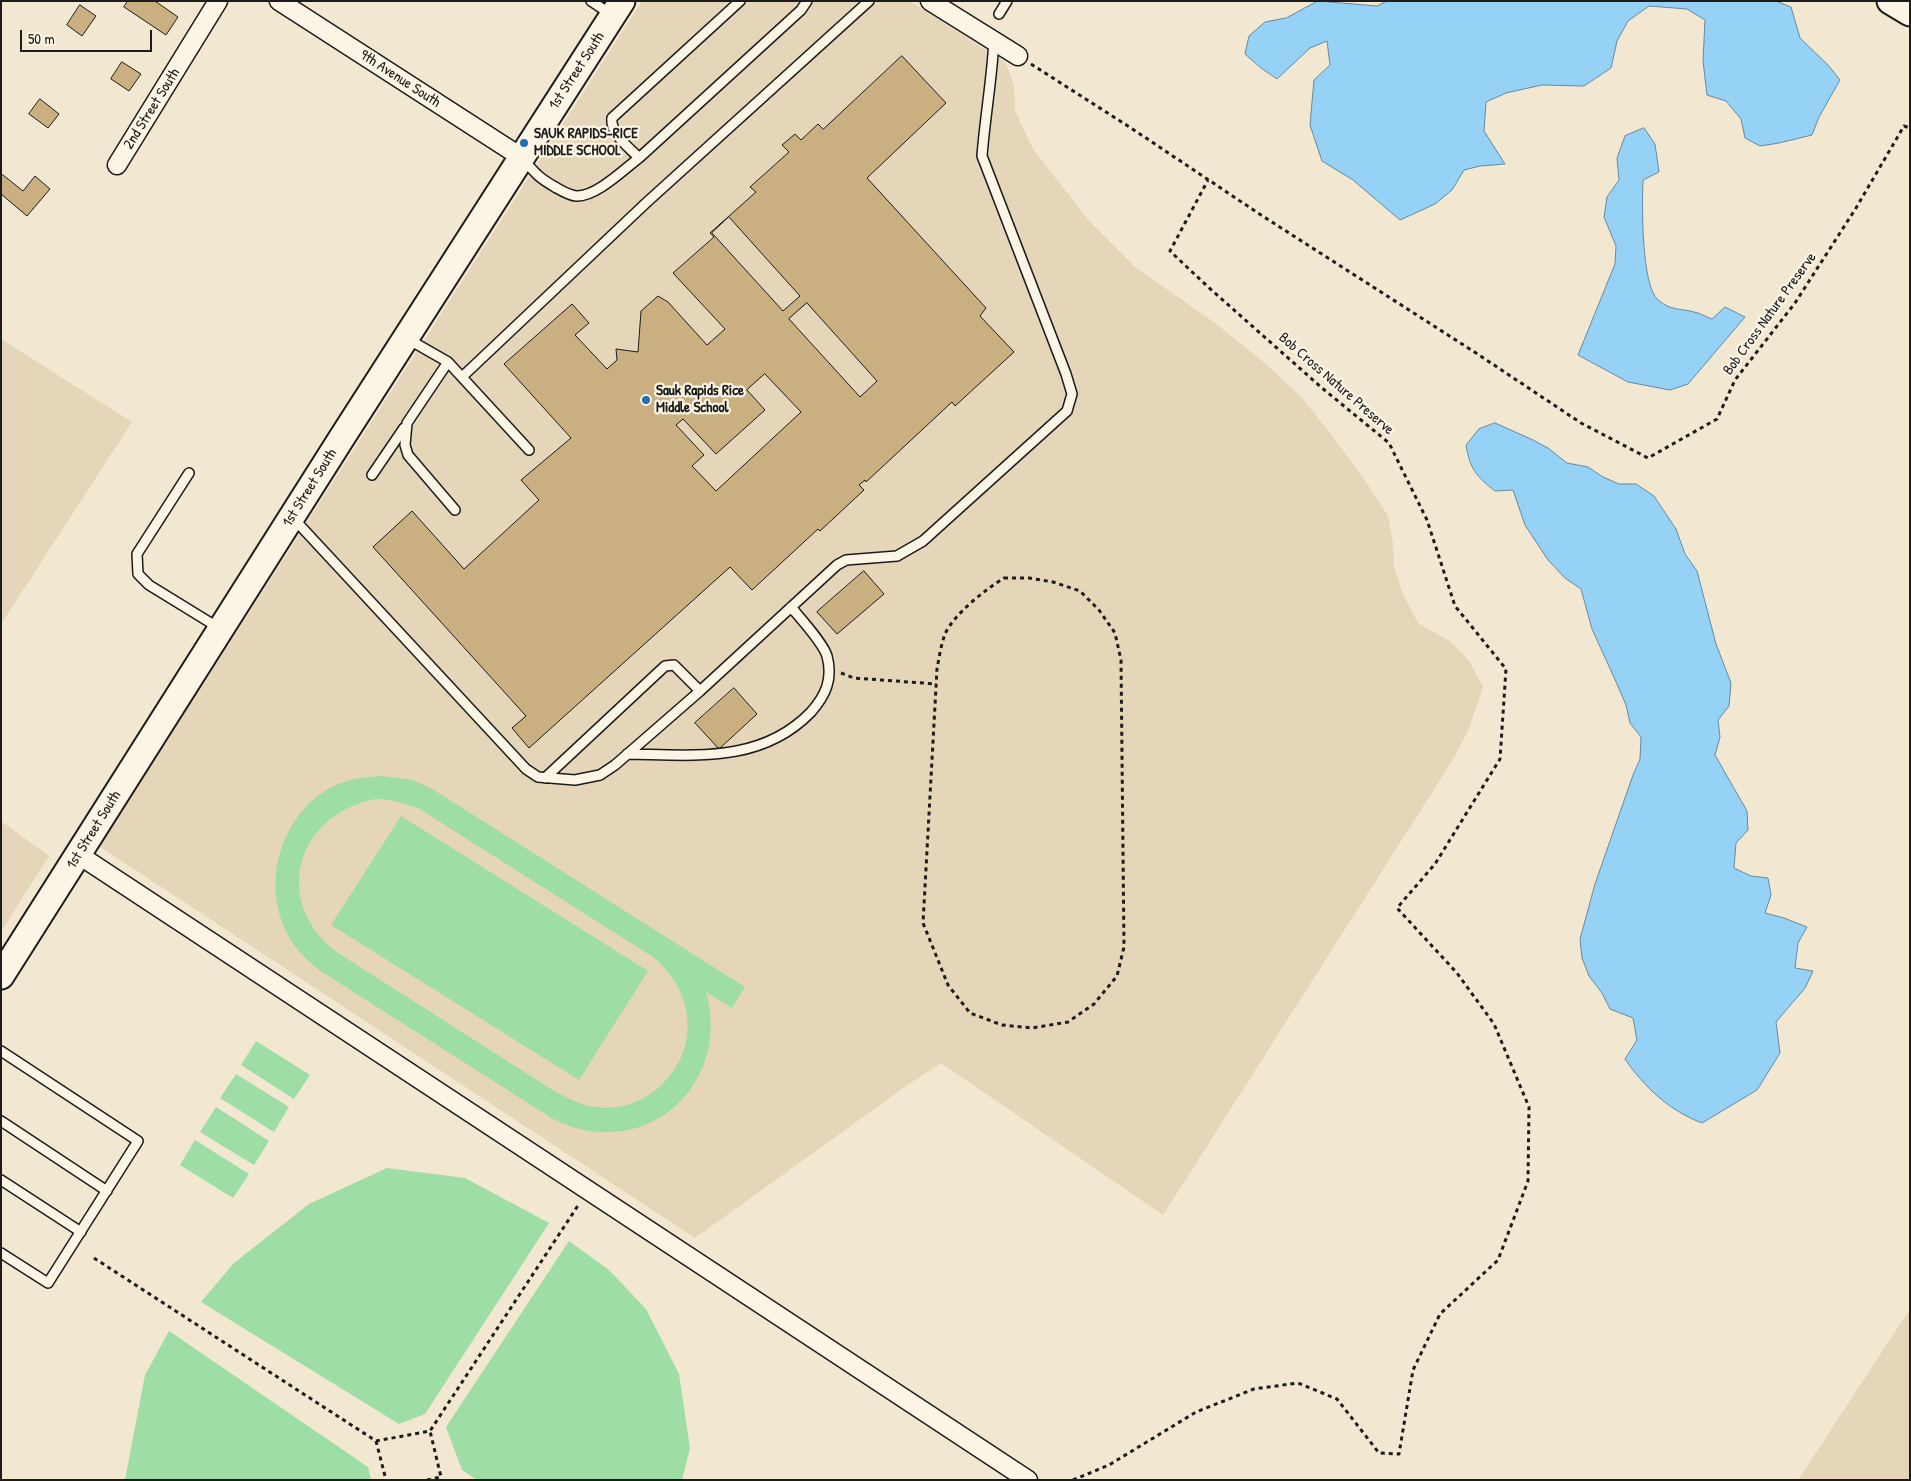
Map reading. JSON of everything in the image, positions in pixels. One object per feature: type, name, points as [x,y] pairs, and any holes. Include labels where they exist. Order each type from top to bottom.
[{"type":"street","name":"2nd Street South","points":[[117,165],[218,1]]},
{"type":"street","name":"9th Avenue South","points":[[279,1],[521,157]]},
{"type":"street","points":[[930,1],[1018,56]]},
{"type":"street","points":[[1890,1],[1910,13]]},
{"type":"street","name":"1st Street South","points":[[1,976],[617,8]]},
{"type":"street","points":[[79,855],[1028,1480]]},
{"type":"lane","points":[[592,1],[617,8]]},
{"type":"lane","points":[[638,158],[616,134],[612,118],[740,1]]},
{"type":"lane","points":[[521,157],[538,178],[566,194],[577,196],[590,193],[638,158],[801,10],[807,1]]},
{"type":"lane","points":[[462,377],[646,203],[869,1]]},
{"type":"lane","points":[[999,14],[1007,1]]},
{"type":"lane","points":[[292,517],[526,768],[545,778],[576,780],[600,775],[700,692],[837,565],[846,560],[897,556],[923,541],[1067,411],[1072,394],[1066,374],[982,156],[993,66],[994,40]]},
{"type":"lane","points":[[406,338],[448,362],[529,450]]},
{"type":"lane","points":[[372,475],[448,362]]},
{"type":"lane","points":[[407,423],[404,445],[408,455],[455,510]]},
{"type":"lane","points":[[189,473],[137,554],[138,574],[149,585],[221,630]]},
{"type":"lane","points":[[627,754],[712,755],[743,750],[765,743],[799,724],[816,706],[828,686],[829,669],[826,654],[791,607]]},
{"type":"lane","points":[[545,778],[665,666],[674,665],[700,692]]},
{"type":"lane","points":[[1,1051],[138,1141],[48,1283],[1,1253]]},
{"type":"lane","points":[[1,1120],[107,1191]]},
{"type":"lane","points":[[1,1180],[81,1232]]},
{"type":"path","name":"Bob Cross Nature Preserve","points":[[1018,56],[1476,353],[1580,423],[1648,458],[1717,419],[1735,380],[1795,303],[1856,208],[1904,126],[1910,128]]},
{"type":"path","name":"Bob Cross Nature Preserve","points":[[1073,1480],[1109,1465],[1196,1412],[1254,1388],[1298,1384],[1337,1399],[1379,1453],[1399,1454],[1413,1370],[1440,1314],[1498,1260],[1528,1181],[1529,1107],[1494,1024],[1457,973],[1397,908],[1435,864],[1500,759],[1506,669],[1455,606],[1427,520],[1389,443],[1322,388],[1170,251],[1208,180]]},
{"type":"path","points":[[1004,578],[1053,582],[1080,591],[1099,610],[1115,633],[1121,660],[1124,947],[1117,976],[1094,1004],[1068,1022],[1032,1028],[1002,1025],[970,1013],[948,985],[932,950],[923,923],[936,684],[937,669],[945,633],[964,610],[990,587],[1004,578]]},
{"type":"path","points":[[829,669],[854,678],[936,684]]},
{"type":"path","points":[[376,1441],[430,1431],[588,1190]]},
{"type":"path","points":[[94,1258],[376,1441],[386,1480]]},
{"type":"path","points":[[427,1480],[443,1478],[430,1431]]},
{"type":"shaded area","points":[[642,1],[910,1],[1006,63],[1014,85],[1015,111],[1033,149],[1089,221],[1135,267],[1215,323],[1266,364],[1302,398],[1334,438],[1388,516],[1393,543],[1394,567],[1403,594],[1418,623],[1451,642],[1470,662],[1483,687],[1468,731],[1452,761],[1163,1215],[941,1063],[695,1238],[99,846]]},
{"type":"shaded area","points":[[1,339],[132,422],[1,624]]},
{"type":"shaded area","points":[[1,821],[49,856],[1,932]]},
{"type":"shaded area","points":[[1908,1312],[1910,1313],[1910,1480],[1798,1480]]},
{"type":"green space","points":[[382,776],[413,780],[434,790],[745,987],[732,1008],[706,992],[711,1020],[709,1047],[700,1073],[686,1094],[668,1112],[645,1125],[618,1132],[584,1130],[553,1119],[319,970],[294,945],[283,923],[277,900],[276,875],[280,852],[290,829],[303,809],[322,793],[344,782]],"holes":[[[376,799],[391,800],[418,808],[653,957],[667,971],[678,987],[685,1004],[688,1022],[681,1058],[671,1074],[657,1089],[636,1102],[604,1108],[578,1103],[567,1098],[335,951],[315,930],[303,907],[299,884],[302,861],[311,840],[327,822],[349,808]]]},
{"type":"green space","points":[[401,816],[648,971],[579,1080],[331,925]]},
{"type":"green space","points":[[256,1041],[310,1075],[294,1099],[241,1065]]},
{"type":"green space","points":[[236,1074],[289,1107],[274,1132],[220,1098]]},
{"type":"green space","points":[[216,1107],[269,1141],[254,1165],[200,1132]]},
{"type":"green space","points":[[195,1140],[249,1174],[233,1198],[180,1165]]},
{"type":"green space","points":[[387,1168],[465,1178],[549,1223],[425,1414],[399,1424],[201,1302],[234,1263],[309,1204]]},
{"type":"green space","points":[[569,1241],[609,1270],[646,1309],[679,1374],[690,1448],[682,1480],[477,1480],[462,1470],[446,1427]]},
{"type":"green space","points":[[169,1331],[368,1467],[371,1480],[125,1480],[145,1375]]},
{"type":"water","points":[[1318,1],[1377,6],[1387,1],[1776,1],[1791,7],[1800,38],[1828,65],[1840,80],[1819,117],[1812,135],[1760,146],[1745,138],[1741,119],[1726,101],[1707,95],[1703,61],[1705,20],[1687,9],[1649,6],[1628,21],[1617,41],[1611,68],[1584,86],[1542,85],[1506,93],[1486,102],[1484,131],[1505,164],[1480,166],[1464,170],[1452,190],[1435,204],[1400,220],[1353,180],[1322,161],[1310,125],[1314,80],[1330,65],[1327,41],[1310,48],[1277,79],[1245,54],[1249,36],[1265,22],[1286,18]]},
{"type":"water","points":[[1644,128],[1655,144],[1659,172],[1643,180],[1644,243],[1648,278],[1652,291],[1658,300],[1676,309],[1712,319],[1725,307],[1745,317],[1688,384],[1670,390],[1628,382],[1578,355],[1615,264],[1616,246],[1604,217],[1607,197],[1619,180],[1617,158],[1625,136]]},
{"type":"water","points":[[1495,423],[1548,448],[1567,463],[1588,467],[1603,477],[1619,484],[1636,484],[1654,496],[1676,529],[1685,554],[1697,571],[1716,644],[1731,683],[1729,706],[1718,720],[1720,737],[1715,755],[1747,811],[1748,830],[1736,843],[1734,868],[1751,876],[1768,878],[1771,895],[1765,913],[1807,927],[1798,943],[1795,968],[1813,971],[1805,988],[1776,1022],[1780,1053],[1757,1090],[1702,1123],[1679,1112],[1659,1097],[1641,1080],[1625,1059],[1637,1040],[1633,1018],[1610,1009],[1602,993],[1589,976],[1582,958],[1580,939],[1595,884],[1640,759],[1641,737],[1630,723],[1626,705],[1592,629],[1581,589],[1565,578],[1548,560],[1525,525],[1513,490],[1495,491],[1483,481],[1472,466],[1466,445],[1479,429]]},
{"type":"building","points":[[128,1],[155,1],[178,17],[166,35],[124,7]]},
{"type":"building","points":[[80,5],[96,16],[82,36],[67,25]]},
{"type":"building","name":"Sauk Rapids Rice Middle School","points":[[902,56],[946,103],[867,178],[986,308],[980,316],[1014,352],[955,406],[952,402],[866,482],[865,480],[859,485],[864,490],[820,531],[818,529],[752,590],[730,567],[529,748],[512,728],[526,716],[373,547],[412,511],[464,569],[539,500],[521,480],[571,438],[504,364],[572,304],[589,323],[575,335],[607,369],[617,360],[616,349],[638,352],[641,311],[658,296],[668,302],[707,345],[725,329],[673,273],[714,237],[710,233],[756,192],[750,187],[789,152],[782,145],[795,134],[801,140],[818,124],[823,129]],"holes":[[[729,217],[800,296],[783,311],[712,233]],[[807,303],[877,381],[860,397],[789,319]],[[765,374],[801,412],[716,491],[692,466],[704,455],[676,425],[683,419],[716,454],[765,410],[747,390]]]},
{"type":"building","points":[[122,62],[141,74],[129,91],[111,79]]},
{"type":"building","points":[[40,99],[59,114],[48,128],[29,114]]},
{"type":"building","points":[[3,175],[23,191],[35,176],[50,189],[27,216],[1,194],[1,176]]},
{"type":"building","points":[[864,571],[884,594],[837,634],[817,612]]},
{"type":"building","points":[[734,688],[757,714],[719,749],[695,723]]},
{"type":"place","name":"SAUK RAPIDS-RICE MIDDLE SCHOOL","points":[[524,143]]},
{"type":"place","name":"Sauk Rapids Rice Middle School","points":[[646,400]]}]
